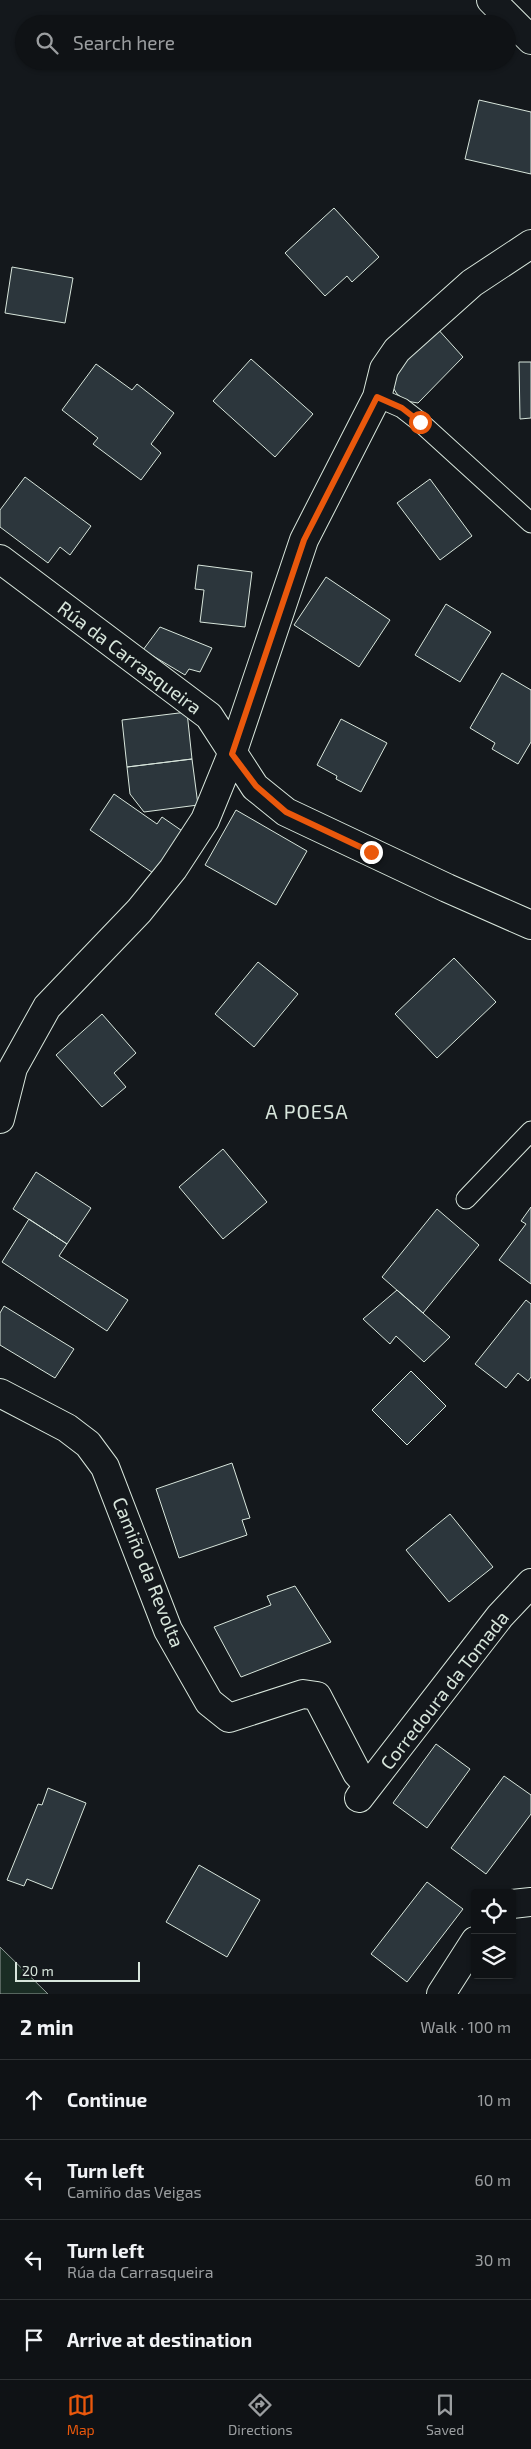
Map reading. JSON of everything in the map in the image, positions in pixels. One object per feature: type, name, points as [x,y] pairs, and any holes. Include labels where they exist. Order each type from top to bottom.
[{"type":"street","points":[[491,0],[506,15]]},
{"type":"street","points":[[516,25],[531,40]]},
{"type":"street","points":[[0,1119],[13,1068],[47,1007],[138,911],[173,869],[205,820],[232,754],[304,540],[377,397],[384,369],[397,350],[472,283],[531,244]]},
{"type":"street","name":"Rúa da Carrasqueira","points":[[0,559],[209,716],[232,754],[256,786],[286,812],[447,888],[531,925]]},
{"type":"street","name":"Camiño da Revolta","points":[[0,1393],[67,1428],[88,1444],[105,1467],[168,1630],[209,1702],[229,1718],[303,1694],[317,1696],[357,1773],[364,1792]]},
{"type":"street","name":"Corredoura da Tomada","points":[[364,1792],[500,1616],[531,1583]]},
{"type":"street","points":[[516,1904],[531,1902]]},
{"type":"street","points":[[441,1994],[471,1947]]},
{"type":"lane","points":[[377,397],[402,408],[420,422],[531,523]]},
{"type":"lane","points":[[466,1199],[531,1131]]},
{"type":"green space","points":[[0,1947],[48,1994],[0,1994]]},
{"type":"building","points":[[479,100],[531,112],[531,174],[465,159]]},
{"type":"building","points":[[334,208],[379,257],[352,282],[347,276],[325,296],[285,253]]},
{"type":"building","points":[[12,267],[73,278],[65,323],[5,313]]},
{"type":"building","points":[[436,327],[463,357],[418,403],[406,401],[397,394],[389,381],[394,368]]},
{"type":"building","points":[[251,359],[313,414],[275,457],[213,401]]},
{"type":"building","points":[[519,362],[531,362],[531,418],[520,419]]},
{"type":"building","points":[[96,364],[132,390],[137,384],[174,413],[151,444],[161,453],[141,480],[93,444],[98,438],[62,410]]},
{"type":"building","points":[[25,477],[91,526],[70,555],[60,547],[48,563],[0,527],[0,510]]},
{"type":"building","points":[[430,479],[472,536],[440,560],[397,503]]},
{"type":"building","points":[[198,565],[252,572],[245,627],[200,622],[204,590],[195,589]]},
{"type":"building","points":[[326,577],[390,620],[359,667],[294,625]]},
{"type":"building","points":[[446,604],[491,632],[460,682],[415,655]]},
{"type":"building","points":[[160,627],[212,648],[200,672],[189,669],[185,675],[143,650]]},
{"type":"building","points":[[502,673],[531,690],[531,742],[518,764],[492,749],[495,743],[470,728]]},
{"type":"building","points":[[187,712],[192,759],[127,767],[122,720]]},
{"type":"building","points":[[341,719],[387,743],[361,792],[336,779],[337,776],[317,765]]},
{"type":"building","points":[[192,759],[198,805],[144,812],[130,794],[127,767]]},
{"type":"building","points":[[114,794],[157,824],[162,817],[188,835],[159,877],[90,830]]},
{"type":"building","points":[[236,810],[307,851],[276,905],[205,865]]},
{"type":"building","points":[[454,958],[496,1002],[437,1058],[395,1014]]},
{"type":"building","points":[[258,962],[298,994],[254,1047],[215,1014]]},
{"type":"building","points":[[102,1014],[136,1053],[114,1073],[126,1087],[102,1107],[56,1055]]},
{"type":"building","points":[[223,1149],[267,1202],[223,1239],[179,1187]]},
{"type":"building","points":[[36,1172],[91,1208],[67,1244],[13,1209]]},
{"type":"building","points":[[531,1207],[531,1284],[499,1260],[526,1224],[521,1221]]},
{"type":"building","points":[[437,1209],[479,1245],[423,1313],[382,1277]]},
{"type":"building","points":[[29,1219],[67,1244],[59,1256],[128,1300],[107,1331],[2,1262]]},
{"type":"building","points":[[397,1290],[450,1337],[424,1362],[396,1336],[390,1344],[363,1319]]},
{"type":"building","points":[[526,1300],[531,1304],[531,1377],[528,1381],[518,1373],[506,1388],[475,1364]]},
{"type":"building","points":[[4,1306],[74,1349],[55,1378],[0,1345],[0,1313]]},
{"type":"building","points":[[411,1371],[446,1406],[407,1445],[372,1410]]},
{"type":"building","points":[[232,1463],[250,1518],[242,1520],[247,1535],[179,1558],[156,1489]]},
{"type":"building","points":[[450,1514],[493,1567],[449,1602],[406,1550]]},
{"type":"building","points":[[295,1586],[331,1642],[241,1677],[214,1627],[271,1605],[267,1596]]},
{"type":"building","points":[[436,1744],[470,1769],[427,1828],[393,1803]]},
{"type":"building","points":[[504,1776],[531,1795],[531,1814],[486,1874],[451,1848]]},
{"type":"building","points":[[48,1788],[86,1803],[52,1889],[27,1879],[24,1886],[7,1880],[38,1804],[42,1805]]},
{"type":"building","points":[[199,1865],[260,1900],[227,1957],[166,1922]]},
{"type":"building","points":[[427,1882],[463,1909],[407,1982],[371,1954]]},
{"type":"district","name":"A POESA","points":[[307,1111]]},
{"type":"route","points":[[371,852],[286,812],[256,786],[232,754],[304,540],[377,397],[402,408],[420,422]]}]
